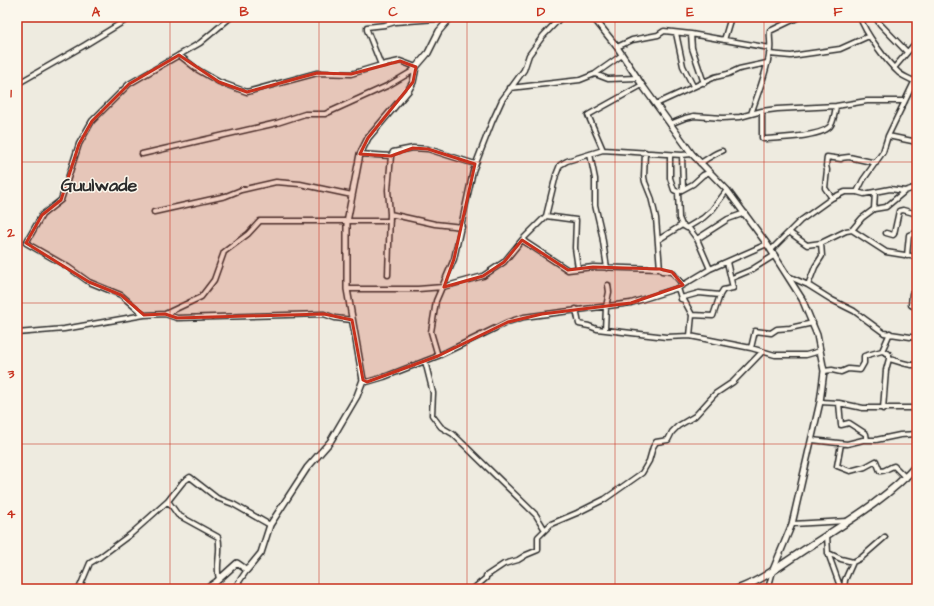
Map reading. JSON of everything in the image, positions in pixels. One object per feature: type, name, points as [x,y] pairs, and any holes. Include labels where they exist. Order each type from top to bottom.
[{"type":"main road","points":[[738,589],[773,570],[877,502],[906,478],[917,466]]},
{"type":"street","points":[[17,84],[85,46],[130,17]]},
{"type":"street","points":[[144,315],[121,295],[89,282],[68,267],[26,243],[42,215],[60,200],[79,144],[92,122],[129,84],[200,42],[231,17]]},
{"type":"street","points":[[381,65],[367,27],[395,22],[450,17]]},
{"type":"street","points":[[142,154],[277,123],[304,114],[325,114],[389,85],[411,72],[428,53],[439,31],[450,17]]},
{"type":"street","points":[[438,356],[431,332],[436,301],[454,259],[475,164],[502,100],[524,70],[530,55],[543,36],[561,17]]},
{"type":"street","points":[[724,40],[732,17]]},
{"type":"street","points":[[751,114],[764,78],[770,48],[770,31],[799,17]]},
{"type":"street","points":[[866,17],[861,18],[869,36],[900,74],[916,82]]},
{"type":"street","points":[[875,17],[907,52]]},
{"type":"street","points":[[596,18],[692,154],[727,190],[775,255],[802,300],[817,335],[824,371],[820,402],[792,524],[773,570],[768,589]]},
{"type":"street","points":[[617,47],[632,40],[658,35],[664,31],[691,34],[770,48]]},
{"type":"street","points":[[676,33],[683,66],[693,86]]},
{"type":"street","points":[[691,34],[692,48],[704,83]]},
{"type":"street","points":[[769,54],[791,56],[840,49],[869,36]]},
{"type":"street","points":[[894,68],[917,41]]},
{"type":"street","points":[[179,55],[198,70],[219,82],[247,92],[317,73],[351,74],[400,61],[416,68]]},
{"type":"street","points":[[510,88],[580,80],[595,74],[622,55]]},
{"type":"street","points":[[656,104],[715,77],[728,74],[739,69],[767,63]]},
{"type":"street","points":[[234,589],[261,552],[270,525],[307,468],[330,442],[357,396],[363,380],[347,289],[347,222],[360,154],[368,138],[408,91],[413,82],[416,68]]},
{"type":"street","points":[[595,74],[608,79],[638,78]]},
{"type":"street","points":[[857,192],[863,180],[883,152],[888,136],[916,82],[917,76]]},
{"type":"street","points":[[603,150],[588,115],[642,85]]},
{"type":"street","points":[[670,124],[694,116],[729,118],[762,111],[791,108],[836,106],[867,101],[905,101]]},
{"type":"street","points":[[762,111],[762,138],[764,139],[807,136],[828,128],[832,124],[836,106]]},
{"type":"street","points":[[888,136],[917,142]]},
{"type":"street","points":[[388,275],[390,214],[388,190],[391,156],[393,152],[413,148],[428,149],[475,164]]},
{"type":"street","points":[[347,289],[418,289],[443,287],[483,276],[504,262],[522,240],[546,216],[556,175],[560,165],[566,161],[603,150],[670,155],[692,154]]},
{"type":"street","points":[[700,163],[722,151]]},
{"type":"street","points":[[645,152],[645,182],[651,197],[656,218],[660,269]]},
{"type":"street","points":[[360,154],[391,156]]},
{"type":"street","points":[[590,154],[595,179],[595,205],[602,235],[607,268]]},
{"type":"street","points":[[670,155],[670,178],[674,190],[678,192]]},
{"type":"street","points":[[682,155],[683,189]]},
{"type":"street","points":[[832,198],[825,188],[828,170],[826,166],[827,157],[841,159],[849,157],[876,163]]},
{"type":"street","points":[[678,192],[710,172]]},
{"type":"street","points":[[154,212],[226,196],[241,190],[276,182],[300,184],[352,195]]},
{"type":"street","points":[[789,232],[805,245],[821,243],[846,231],[852,230],[862,218],[874,209],[886,207],[905,191],[917,187]]},
{"type":"street","points":[[771,250],[800,221],[832,198],[845,192],[857,192],[864,194],[890,189],[905,191]]},
{"type":"street","points":[[678,192],[679,218],[682,225],[687,228],[712,210],[727,190]]},
{"type":"street","points":[[874,209],[875,192]]},
{"type":"street","points":[[886,233],[894,234],[899,211],[903,210],[917,214]]},
{"type":"street","points":[[697,239],[728,218],[745,213]]},
{"type":"street","points":[[390,214],[435,224],[462,227]]},
{"type":"street","points":[[546,216],[576,220],[575,248],[578,268]]},
{"type":"street","points":[[165,314],[201,297],[214,280],[224,252],[248,234],[260,221],[390,221]]},
{"type":"street","points":[[658,240],[682,225]]},
{"type":"street","points":[[688,226],[697,239],[710,269]]},
{"type":"street","points":[[852,230],[886,252],[917,257]]},
{"type":"street","points":[[907,256],[909,235],[917,233]]},
{"type":"street","points":[[522,240],[568,270],[593,267],[660,269],[662,271],[672,272],[683,285]]},
{"type":"street","points":[[808,285],[815,267],[822,256],[821,243]]},
{"type":"street","points":[[363,380],[368,382],[384,377],[438,356],[508,322],[524,317],[631,303],[678,288],[710,269],[767,244]]},
{"type":"street","points":[[732,278],[751,270],[775,255]]},
{"type":"street","points":[[692,315],[713,316],[720,294],[723,290],[733,288],[732,278],[727,262]]},
{"type":"street","points":[[788,276],[808,285],[832,300],[858,313],[882,332],[917,338]]},
{"type":"street","points":[[605,330],[606,306],[609,292],[608,285]]},
{"type":"street","points":[[678,288],[680,298],[684,300],[692,315],[690,336]]},
{"type":"street","points":[[680,298],[699,293],[720,294]]},
{"type":"street","points":[[912,294],[912,305],[917,306]]},
{"type":"street","points":[[576,309],[579,324],[605,330],[666,337],[690,336],[751,348],[775,355],[806,355],[820,352]]},
{"type":"street","points":[[17,333],[64,329],[144,315],[165,314],[177,318],[324,314],[335,318],[352,320]]},
{"type":"street","points":[[751,348],[755,331],[771,333],[777,328],[790,328],[813,323]]},
{"type":"street","points":[[882,351],[890,333]]},
{"type":"street","points":[[824,371],[832,370],[841,372],[848,368],[860,370],[864,362],[864,356],[882,351],[889,354],[886,370],[884,409]]},
{"type":"street","points":[[473,589],[486,578],[486,576],[504,564],[518,560],[538,550],[538,537],[551,524],[609,497],[642,473],[649,461],[656,442],[668,440],[672,432],[678,426],[694,416],[715,394],[733,382],[762,352]]},
{"type":"street","points":[[889,359],[900,361],[909,365],[917,365]]},
{"type":"street","points":[[425,361],[433,393],[432,415],[436,421],[441,427],[453,434],[536,515],[545,530]]},
{"type":"street","points":[[820,402],[839,403],[860,408],[917,408]]},
{"type":"street","points":[[839,403],[841,425],[849,423],[866,434],[867,440]]},
{"type":"street","points":[[812,440],[841,444],[917,434]]},
{"type":"street","points":[[841,444],[837,466],[850,471],[865,467],[876,461],[880,471],[894,466],[906,478]]},
{"type":"street","points":[[79,589],[90,563],[131,534],[168,501],[183,482],[190,477],[217,498],[233,504],[270,525]]},
{"type":"street","points":[[168,501],[178,515],[218,537],[220,543],[217,574],[219,579]]},
{"type":"street","points":[[792,524],[847,521]]},
{"type":"street","points":[[827,535],[828,552],[843,589]]},
{"type":"street","points":[[843,589],[845,580],[853,562],[861,558],[885,537]]},
{"type":"street","points":[[828,552],[841,559],[853,562]]},
{"type":"street","points":[[206,589],[219,579],[236,562],[247,570]]},
{"type":"highlighted area","points":[[179,55],[219,82],[247,92],[317,73],[351,74],[400,61],[416,67],[413,82],[368,138],[360,154],[391,156],[413,148],[428,149],[475,164],[454,259],[444,287],[483,276],[504,262],[522,240],[568,270],[593,267],[660,269],[672,272],[683,285],[631,303],[542,314],[508,322],[438,356],[367,382],[363,380],[352,320],[324,314],[177,318],[165,314],[144,315],[121,295],[89,282],[26,243],[42,215],[61,200],[79,144],[92,121],[129,84]]},
{"type":"district","name":"Guulwade","points":[[99,185]]}]
